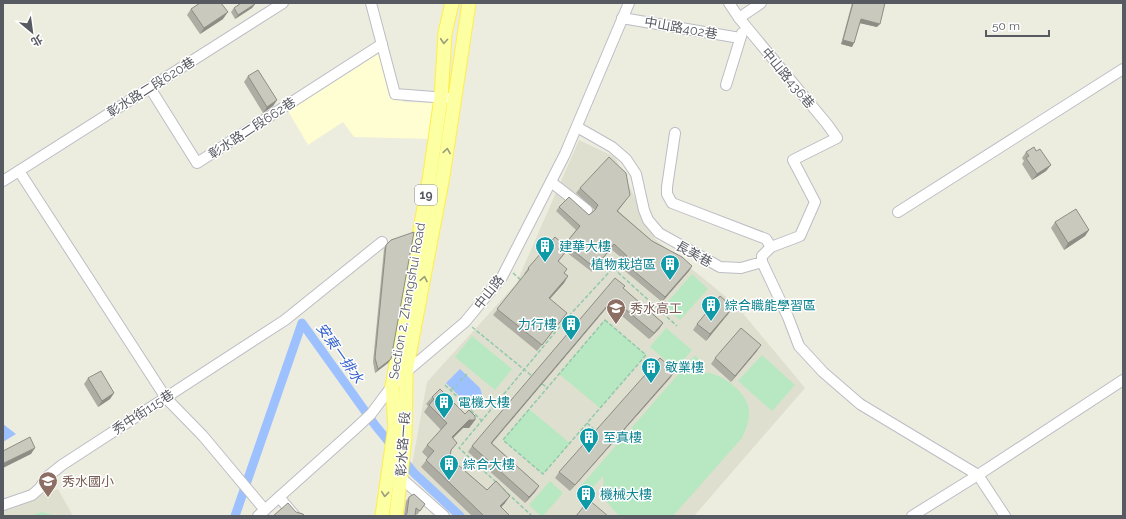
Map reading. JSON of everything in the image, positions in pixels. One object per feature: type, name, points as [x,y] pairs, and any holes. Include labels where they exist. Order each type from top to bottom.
[{"type":"main road","name":"Section 2, Zhangshui Road","points":[[392,386],[430,174],[441,98],[445,33],[452,3]]},
{"type":"main road","name":"Section 2, Zhangshui Road","points":[[406,372],[444,176],[469,3]]},
{"type":"main road","points":[[430,174],[444,176]]},
{"type":"main road","name":"彰水路一段","points":[[396,516],[405,439],[406,372]]},
{"type":"main road","name":"彰水路一段","points":[[382,516],[394,426],[392,386]]},
{"type":"street","name":"彰水路二段620巷","points":[[3,181],[283,3]]},
{"type":"street","points":[[371,3],[395,94],[455,98]]},
{"type":"street","name":"中山路","points":[[262,513],[355,429],[406,372],[465,322],[507,268],[577,128],[629,3]]},
{"type":"street","name":"中山路436巷","points":[[729,3],[739,18],[837,138],[793,160],[815,202],[800,236],[771,247]]},
{"type":"street","points":[[739,18],[762,3]]},
{"type":"street","name":"中山路402巷","points":[[622,18],[740,38]]},
{"type":"street","points":[[726,85],[740,38],[746,26]]},
{"type":"street","name":"彰水路二段662巷","points":[[150,88],[197,163],[382,44]]},
{"type":"street","points":[[898,212],[1123,69]]},
{"type":"street","name":"長美巷","points":[[577,128],[612,146],[626,159],[636,174],[644,210],[648,220],[659,233],[720,268],[741,268],[762,262]]},
{"type":"street","points":[[675,133],[667,187],[667,194],[672,203],[766,239],[771,247],[762,256],[762,262],[788,317],[799,346],[823,372],[860,404],[978,475],[1005,516]]},
{"type":"street","points":[[19,171],[166,398],[204,436],[262,513]]},
{"type":"street","points":[[551,182],[587,210]]},
{"type":"street","name":"秀中街115巷","points":[[3,505],[32,494],[40,488],[47,478],[62,465],[285,320],[382,242]]},
{"type":"street","points":[[912,516],[978,475],[1123,380]]},
{"type":"street","points":[[401,475],[444,516]]},
{"type":"street","points":[[279,497],[295,516]]},
{"type":"path","points":[[507,268],[523,282]]},
{"type":"path","points":[[532,516],[459,448],[483,421],[567,318],[613,268],[677,326]]},
{"type":"path","points":[[562,314],[567,318]]},
{"type":"path","points":[[605,320],[646,355],[543,474],[503,440],[548,388],[605,320]]},
{"type":"path","points":[[465,322],[532,376]]},
{"type":"path","points":[[460,381],[467,374]]},
{"type":"path","points":[[445,384],[483,421]]},
{"type":"path","points":[[542,384],[548,388]]},
{"type":"path","points":[[451,390],[457,385]]},
{"type":"path","points":[[587,423],[596,431]]},
{"type":"shaded area","points":[[383,51],[395,86],[404,102],[438,103],[432,139],[354,137],[343,122],[308,145],[288,111]]},
{"type":"shaded area","name":"秀水高工","points":[[579,140],[615,157],[655,239],[736,305],[805,388],[694,516],[464,516],[412,465],[427,382],[516,284]]},
{"type":"shaded area","name":"秀水國小","points":[[58,489],[73,516],[3,516],[3,508]]},
{"type":"green space","points":[[692,274],[708,289],[680,320],[664,306]]},
{"type":"green space","points":[[605,320],[646,355],[600,408],[559,374]]},
{"type":"green space","points":[[666,328],[692,350],[676,369],[650,347]]},
{"type":"green space","points":[[472,336],[512,369],[495,390],[455,357]]},
{"type":"green space","points":[[695,355],[702,362],[691,375],[710,373],[723,378],[735,387],[744,398],[749,410],[749,417],[742,438],[673,516],[619,516],[604,499],[603,476],[588,493],[580,487]]},
{"type":"green space","points":[[762,355],[795,385],[772,411],[738,381]]},
{"type":"green space","points":[[529,409],[570,443],[543,474],[503,440]]},
{"type":"green space","points":[[550,481],[563,493],[543,516],[541,516],[529,505]]},
{"type":"green space","points":[[42,512],[57,516],[29,516]]},
{"type":"water","points":[[460,369],[480,388],[482,394],[480,401],[472,409],[446,383]]},
{"type":"water","points":[[3,424],[16,434],[3,442]]},
{"type":"building","points":[[200,3],[221,3],[228,12],[204,28],[191,9]]},
{"type":"building","points":[[241,3],[255,4],[238,15],[234,8]]},
{"type":"building","points":[[853,3],[885,3],[880,24],[861,19],[854,43],[843,40]]},
{"type":"building","points":[[258,70],[277,100],[267,107],[248,76]]},
{"type":"building","points":[[1034,147],[1036,151],[1040,149],[1051,165],[1037,174],[1026,158],[1029,156],[1026,152]]},
{"type":"building","points":[[609,157],[626,173],[630,195],[617,211],[652,241],[682,257],[692,266],[665,297],[622,261],[627,256],[614,244],[595,268],[565,244],[580,226],[559,207],[569,197],[589,215],[595,210],[598,205],[580,188]]},
{"type":"building","points":[[1076,209],[1089,230],[1068,243],[1055,222]]},
{"type":"building","points":[[414,232],[391,359],[378,369],[375,358],[386,245],[391,240]]},
{"type":"building","points":[[555,237],[568,249],[558,261],[567,269],[564,273],[568,276],[549,298],[567,313],[542,345],[497,309],[529,269],[528,268]]},
{"type":"building","points":[[615,278],[625,286],[623,288],[663,323],[654,333],[613,299],[491,443],[539,486],[529,497],[472,446]]},
{"type":"building","name":"綜合職能學習區","points":[[720,296],[733,307],[710,334],[697,324]]},
{"type":"building","points":[[741,328],[761,345],[735,376],[715,358]]},
{"type":"building","name":"至真樓","points":[[660,358],[675,371],[575,485],[559,472]]},
{"type":"building","points":[[101,371],[114,393],[102,401],[88,378]]},
{"type":"building","points":[[440,389],[465,414],[469,410],[475,416],[475,420],[469,420],[452,437],[457,443],[451,450],[450,458],[487,490],[496,481],[510,496],[500,506],[510,516],[484,516],[426,460],[434,451],[427,445],[447,423],[429,405],[434,399],[432,397]]},
{"type":"building","points":[[30,437],[35,448],[4,463],[3,451]]},
{"type":"building","points":[[414,494],[425,504],[420,511],[416,508],[415,516],[405,516],[407,513],[409,497]]},
{"type":"building","points":[[589,500],[608,516],[576,516]]},
{"type":"building","points":[[288,503],[296,512],[305,516],[273,516]]},
{"type":"waterway","name":"安東一排水","points":[[235,516],[302,323],[375,425],[414,473],[460,516]]},
{"type":"place","name":"建華大樓","points":[[545,263]]},
{"type":"place","name":"植物栽培區","points":[[670,281]]},
{"type":"place","name":"綜合職能學習區","points":[[711,322]]},
{"type":"place","name":"秀水高工","points":[[616,325]]},
{"type":"place","name":"力行樓","points":[[571,341]]},
{"type":"place","name":"敬業樓","points":[[651,384]]},
{"type":"place","name":"電機大樓","points":[[444,419]]},
{"type":"place","name":"至真樓","points":[[589,454]]},
{"type":"place","name":"綜合大樓","points":[[449,481]]},
{"type":"place","name":"秀水國小","points":[[48,498]]},
{"type":"place","name":"機械大樓","points":[[586,511]]}]
